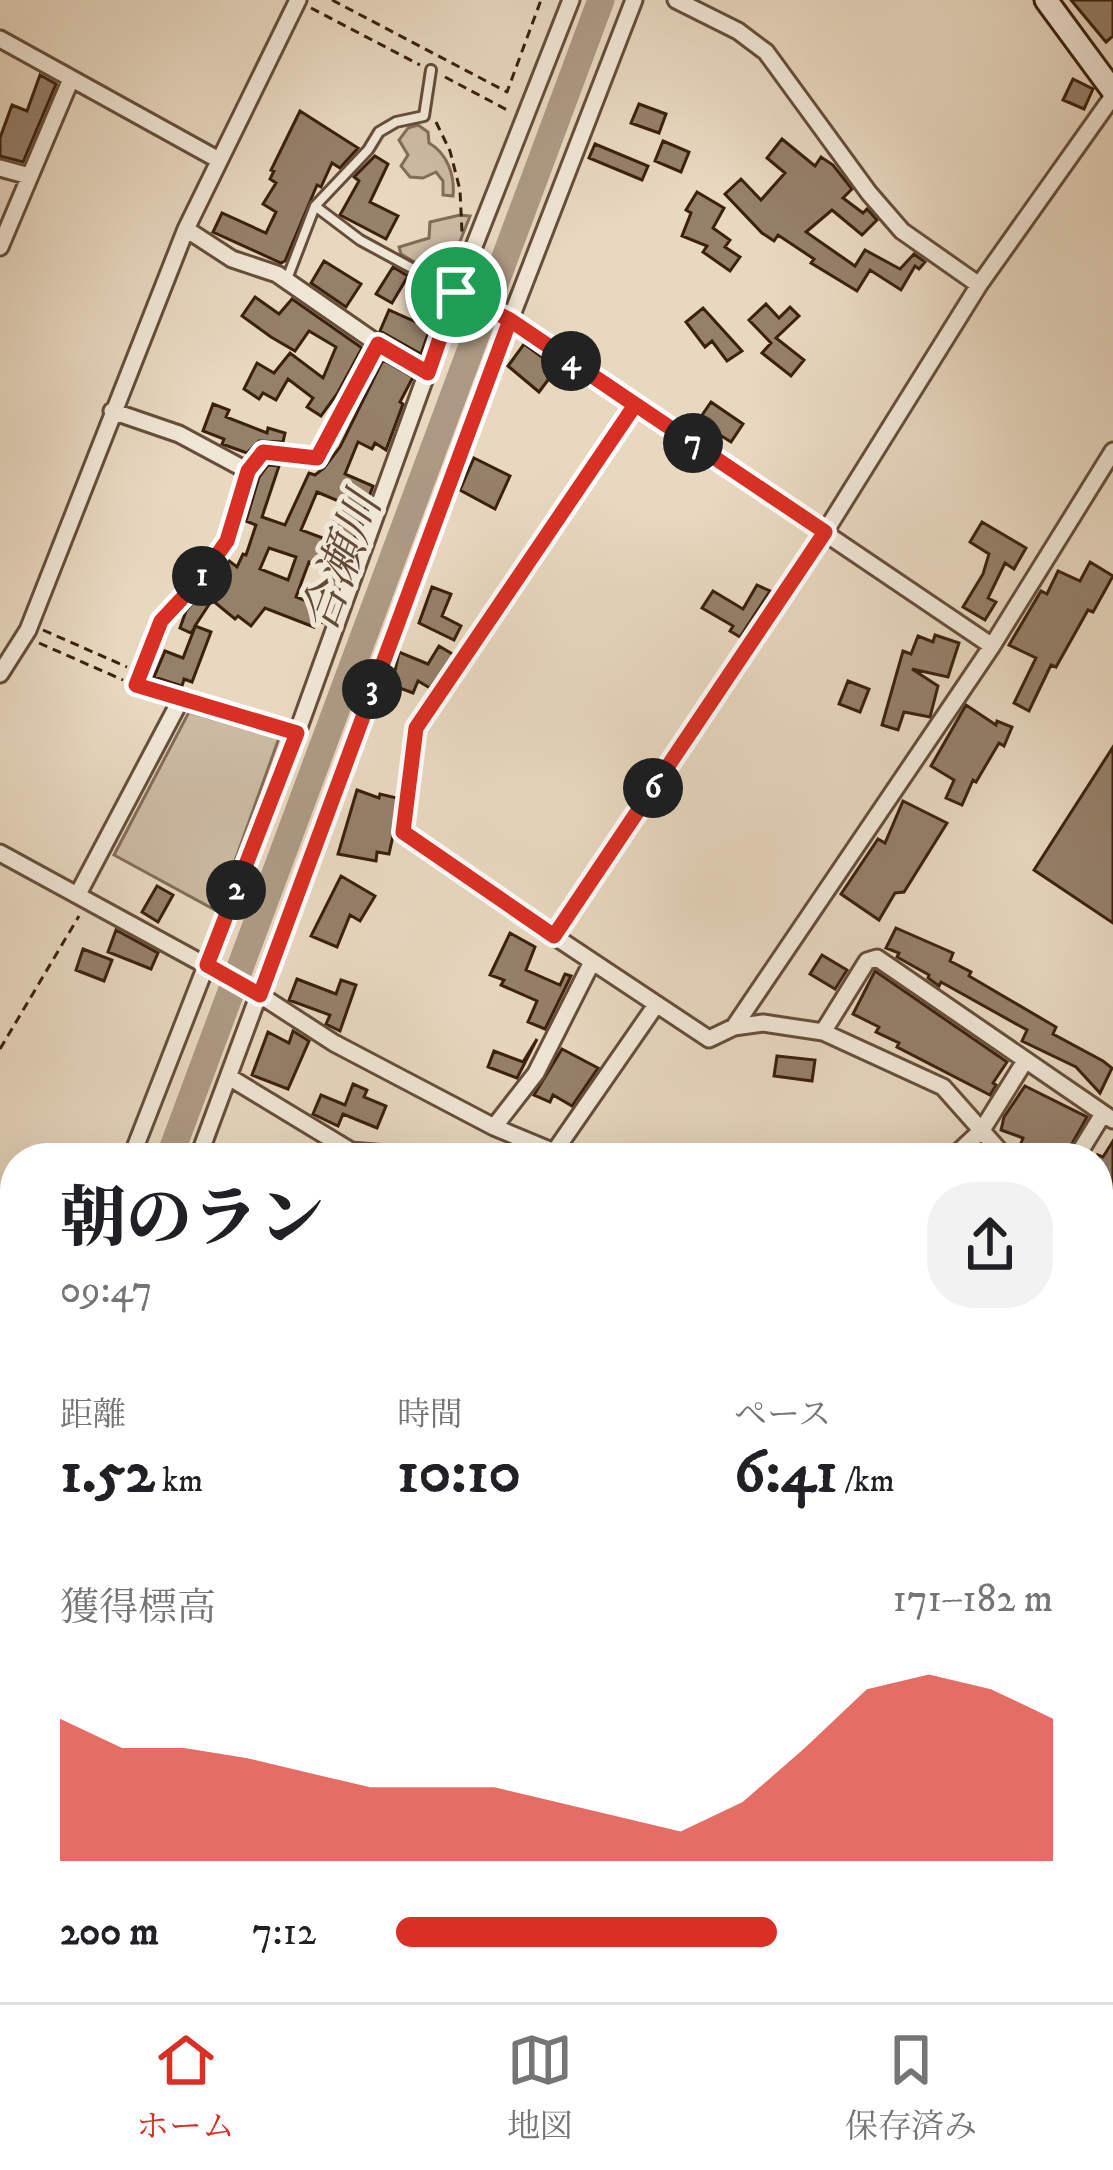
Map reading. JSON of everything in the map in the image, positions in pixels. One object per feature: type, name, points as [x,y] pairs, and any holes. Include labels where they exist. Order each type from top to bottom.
[{"type":"main road","points":[[1046,0],[1113,93]]},
{"type":"street","points":[[0,674],[27,630],[186,229],[298,0]]},
{"type":"street","points":[[137,1143],[297,733],[461,294],[473,250],[571,0]]},
{"type":"street","points":[[204,1143],[256,993],[634,0]]},
{"type":"street","points":[[676,0],[738,31],[766,52],[868,193],[902,231],[979,285]]},
{"type":"street","points":[[0,39],[217,159]]},
{"type":"street","points":[[0,247],[71,79]]},
{"type":"street","points":[[993,1143],[943,1088],[824,1032],[763,1024],[734,1027],[709,1040],[554,936],[825,532],[979,285],[1113,93]]},
{"type":"street","points":[[0,168],[29,176]]},
{"type":"street","points":[[186,229],[232,259],[286,281],[428,373]]},
{"type":"street","points":[[461,294],[510,320],[992,646]]},
{"type":"street","points":[[297,733],[180,701],[138,679],[161,621],[227,541],[248,471],[263,452],[317,458],[378,344]]},
{"type":"street","points":[[112,411],[179,434],[248,471]]},
{"type":"street","points":[[734,1027],[992,646],[1113,451]]},
{"type":"street","points":[[83,897],[180,701]]},
{"type":"street","points":[[0,853],[207,965],[334,1042],[527,1143]]},
{"type":"street","points":[[824,1032],[867,961],[878,958],[1108,1117],[1088,1143]]},
{"type":"street","points":[[494,1127],[536,1073],[591,964]]},
{"type":"street","points":[[560,1143],[656,1005]]},
{"type":"street","points":[[968,1143],[982,1130],[1025,1061]]},
{"type":"street","points":[[229,1077],[338,1143]]},
{"type":"lane","points":[[286,281],[315,206],[368,151],[379,132],[395,122],[424,116],[431,70]]},
{"type":"lane","points":[[315,206],[360,240],[461,294]]},
{"type":"path","points":[[298,0],[512,112]]},
{"type":"path","points":[[332,0],[507,92],[541,0]]},
{"type":"path","points":[[424,116],[435,120],[451,151],[460,190],[460,226],[466,246],[473,250]]},
{"type":"path","points":[[554,936],[403,832],[416,728],[635,405]]},
{"type":"path","points":[[27,630],[138,679]]},
{"type":"path","points":[[27,630],[138,679]]},
{"type":"path","points":[[0,1048],[83,897]]},
{"type":"shaded area","points":[[418,125],[428,132],[429,143],[448,165],[453,196],[443,195],[443,181],[436,172],[410,177],[401,166],[408,155],[399,140],[408,128]]},
{"type":"shaded area","points":[[470,216],[455,254],[432,257],[421,266],[401,254],[399,247],[429,238],[430,222]]},
{"type":"shaded area","points":[[189,712],[279,738],[217,911],[114,855]]},
{"type":"building","points":[[1071,0],[1113,0],[1113,36],[1106,42]]},
{"type":"building","points":[[40,75],[56,84],[23,162],[0,156],[0,138],[12,105],[27,111]]},
{"type":"building","points":[[1073,79],[1093,89],[1084,109],[1063,100]]},
{"type":"building","points":[[639,104],[666,114],[659,133],[631,123]]},
{"type":"building","points":[[300,111],[358,148],[340,168],[332,163],[321,187],[317,185],[281,263],[213,232],[222,213],[266,233],[276,212],[263,204],[276,183],[270,179],[271,170]]},
{"type":"building","points":[[782,139],[815,166],[821,157],[833,165],[852,189],[843,198],[863,213],[867,209],[877,220],[862,235],[832,210],[806,232],[855,266],[865,250],[900,269],[914,254],[925,262],[919,269],[915,266],[901,290],[870,270],[857,291],[811,263],[814,259],[778,235],[774,241],[762,233],[725,194],[741,179],[761,200],[785,173],[767,158]]},
{"type":"building","points":[[663,141],[689,152],[681,172],[655,161]]},
{"type":"building","points":[[595,144],[648,166],[642,180],[589,158]]},
{"type":"building","points":[[375,156],[388,164],[370,202],[398,216],[386,239],[340,215],[359,181],[354,177]]},
{"type":"building","points":[[697,192],[724,208],[713,228],[730,240],[725,247],[740,257],[730,271],[703,252],[707,246],[682,236],[691,213],[686,210]]},
{"type":"building","points":[[324,261],[361,284],[346,307],[311,283]]},
{"type":"building","points":[[393,267],[408,276],[392,303],[376,294]]},
{"type":"building","points":[[426,285],[442,294],[421,354],[380,331],[389,310],[425,326],[433,300],[422,295]]},
{"type":"building","points":[[255,297],[279,314],[292,299],[362,348],[321,416],[307,407],[313,398],[288,379],[276,400],[263,393],[259,399],[244,389],[257,363],[274,373],[290,353],[323,378],[336,347],[309,331],[295,351],[271,337],[242,316]]},
{"type":"building","points":[[766,304],[779,318],[790,307],[799,316],[776,338],[804,360],[791,376],[762,353],[771,343],[749,320]]},
{"type":"building","points":[[703,308],[742,351],[727,361],[712,341],[705,347],[686,322]]},
{"type":"building","points":[[524,344],[557,368],[539,392],[508,366]]},
{"type":"building","points":[[383,360],[413,377],[386,450],[375,443],[372,449],[358,442],[345,474],[373,486],[324,623],[317,621],[314,627],[265,608],[251,626],[212,600],[195,626],[211,632],[192,682],[184,679],[182,686],[154,677],[165,651],[183,658],[195,627],[191,633],[180,628],[186,611],[228,560],[237,567],[246,555],[256,525],[246,521],[259,477],[268,465],[279,466],[262,517],[285,525],[309,473],[315,475],[324,468],[340,447]],"holes":[[[317,492],[341,502],[328,540],[301,530]],[[269,548],[296,557],[288,580],[260,569]],[[309,562],[333,571],[319,606],[296,597]]]},
{"type":"building","points":[[711,402],[743,424],[731,442],[698,421]]},
{"type":"building","points":[[213,404],[229,410],[226,417],[267,433],[268,428],[285,433],[283,442],[259,441],[247,453],[222,444],[224,439],[203,431]]},
{"type":"building","points":[[474,458],[510,476],[495,509],[460,490]]},
{"type":"building","points":[[982,522],[1026,548],[1014,569],[1005,563],[988,598],[996,602],[985,620],[963,607],[989,554],[970,542]]},
{"type":"building","points":[[1090,562],[1113,576],[1056,667],[1051,665],[1029,711],[1014,703],[1036,658],[1009,645],[1058,571],[1080,581]]},
{"type":"building","points":[[757,585],[770,591],[740,637],[730,631],[733,626],[702,608],[713,591],[743,609]]},
{"type":"building","points":[[432,587],[451,594],[442,616],[461,626],[454,640],[419,623]]},
{"type":"building","points":[[935,635],[959,643],[948,677],[912,669],[938,686],[930,717],[904,712],[898,730],[882,725],[903,651],[911,654],[918,636],[933,642]]},
{"type":"building","points":[[439,646],[454,655],[430,688],[418,681],[413,693],[392,685],[399,652],[428,664]]},
{"type":"building","points":[[848,681],[869,689],[860,712],[839,704]]},
{"type":"building","points":[[966,705],[996,725],[997,721],[1012,727],[1004,746],[999,743],[976,782],[973,780],[962,805],[946,798],[954,780],[931,766]]},
{"type":"building","points":[[1113,747],[1113,923],[1034,870]]},
{"type":"building","points":[[357,790],[401,799],[389,854],[377,852],[376,861],[338,854]]},
{"type":"building","points":[[903,801],[947,823],[904,892],[895,893],[879,920],[841,894],[878,839],[885,843]]},
{"type":"building","points":[[341,876],[375,896],[360,921],[350,915],[337,947],[311,936]]},
{"type":"building","points":[[157,886],[173,895],[158,922],[142,912]]},
{"type":"building","points":[[896,928],[953,953],[950,961],[971,972],[969,976],[1056,1027],[1053,1034],[1112,1068],[1100,1093],[1076,1067],[1022,1041],[1027,1030],[941,982],[939,986],[897,957],[899,953],[886,948]]},
{"type":"building","points":[[116,930],[158,953],[151,969],[108,952]]},
{"type":"building","points":[[510,933],[535,947],[526,970],[560,985],[565,974],[571,976],[545,1029],[528,1022],[537,1001],[490,975]]},
{"type":"building","points":[[83,949],[112,960],[104,981],[76,970]]},
{"type":"building","points":[[822,955],[847,970],[835,989],[810,974]]},
{"type":"building","points":[[875,971],[1007,1062],[990,1095],[897,1047],[899,1043],[876,1032],[879,1027],[853,1014]]},
{"type":"building","points":[[297,979],[336,994],[341,980],[356,985],[340,1031],[326,1024],[330,1015],[289,1000]]},
{"type":"building","points":[[293,1031],[309,1041],[288,1089],[252,1075],[268,1032],[289,1043]]},
{"type":"building","points":[[537,1039],[517,1078],[488,1067],[494,1051],[523,1062]]},
{"type":"building","points":[[562,1049],[598,1068],[572,1106],[553,1095],[550,1102],[534,1095]]},
{"type":"building","points":[[777,1056],[815,1060],[812,1081],[774,1076]]},
{"type":"building","points":[[353,1084],[367,1090],[364,1097],[386,1106],[377,1128],[343,1114],[338,1126],[313,1114],[321,1095],[345,1105]]},
{"type":"building","points":[[1025,1086],[1087,1117],[1072,1143],[1021,1143],[1023,1138],[1001,1130]]},
{"type":"waterway","name":"合瀬川","points":[[175,1143],[601,0]]},
{"type":"route","points":[[456,292],[428,373],[378,344],[317,458],[263,452],[248,471],[227,541],[161,621],[136,685],[297,733],[207,965],[260,995],[510,320],[635,405],[416,728],[403,832],[554,936],[825,532],[510,320],[456,292]]}]
